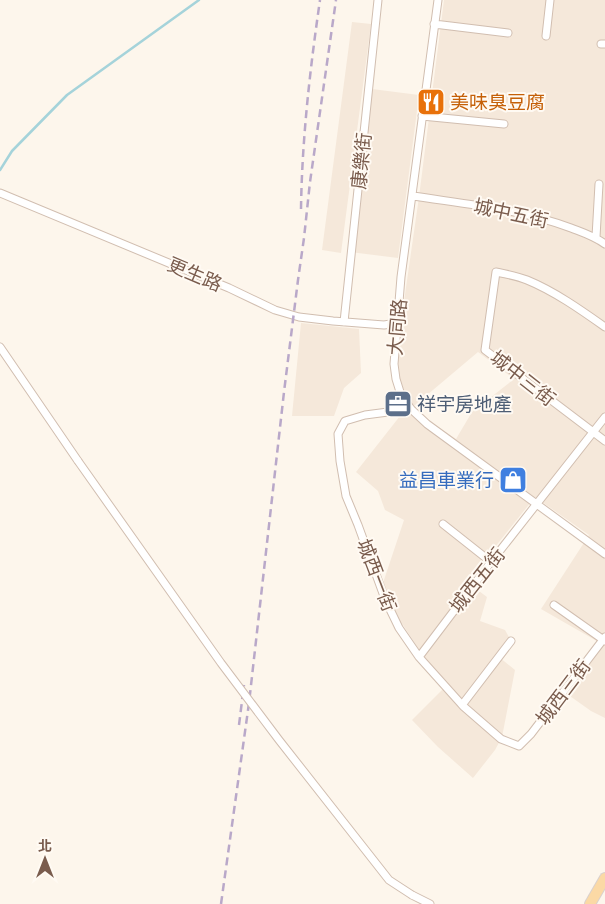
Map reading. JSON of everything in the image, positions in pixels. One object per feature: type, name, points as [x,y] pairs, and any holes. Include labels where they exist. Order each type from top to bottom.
[{"type":"main road","points":[[590,904],[605,878]]},
{"type":"street","name":"康樂街","points":[[344,322],[378,0]]},
{"type":"street","name":"大同路","points":[[438,0],[401,278],[394,364],[396,379],[402,395],[411,409],[427,424],[605,554]]},
{"type":"street","points":[[546,36],[550,0]]},
{"type":"street","points":[[434,24],[508,33]]},
{"type":"street","points":[[422,116],[504,124]]},
{"type":"street","points":[[596,237],[599,184]]},
{"type":"street","name":"更生路","points":[[0,193],[228,288],[276,310],[299,317],[344,322],[384,325],[397,323]]},
{"type":"street","name":"城中五街","points":[[413,196],[492,208],[554,222],[596,237],[605,244]]},
{"type":"street","name":"城中三街","points":[[605,327],[552,293],[526,280],[496,272],[485,350],[605,441]]},
{"type":"street","points":[[0,346],[78,461],[221,663],[273,732],[389,880],[430,904]]},
{"type":"street","name":"城西一街","points":[[411,409],[365,415],[345,421],[338,434],[346,496],[385,599],[399,628],[419,657],[462,704],[501,740],[519,746]]},
{"type":"street","name":"城西五街","points":[[419,657],[605,417]]},
{"type":"street","points":[[444,524],[491,562]]},
{"type":"street","points":[[554,605],[604,639]]},
{"type":"street","name":"城西三街","points":[[519,746],[531,734],[604,639]]},
{"type":"street","points":[[462,704],[512,641]]},
{"type":"shaded area","points":[[444,0],[605,0],[605,718],[591,711],[567,694],[602,644],[541,609],[589,535],[535,497],[467,582],[487,597],[480,621],[505,630],[510,639],[499,657],[515,670],[502,737],[495,750],[473,778],[438,747],[412,720],[446,686],[401,622],[382,586],[404,520],[385,510],[378,491],[356,472],[411,402],[405,393],[399,377],[397,364],[400,329]],"holes":[[[478,352],[514,379],[472,412],[456,439],[431,422],[414,406]]]},
{"type":"shaded area","points":[[352,22],[371,24],[341,253],[322,250]]},
{"type":"shaded area","points":[[372,89],[419,95],[398,258],[350,252]]},
{"type":"shaded area","points":[[301,323],[359,329],[361,373],[344,388],[334,416],[292,416]]},
{"type":"waterway","points":[[0,170],[12,151],[67,95],[199,0]]},
{"type":"railway","points":[[301,209],[307,104],[320,0]]},
{"type":"railway","points":[[221,904],[249,703],[310,182],[336,0]]},
{"type":"railway","points":[[239,725],[244,685]]},
{"type":"place","name":"美味臭豆腐","points":[[431,102]]},
{"type":"place","name":"祥宇房地產","points":[[398,404]]},
{"type":"place","name":"益昌車業行","points":[[513,480]]}]
